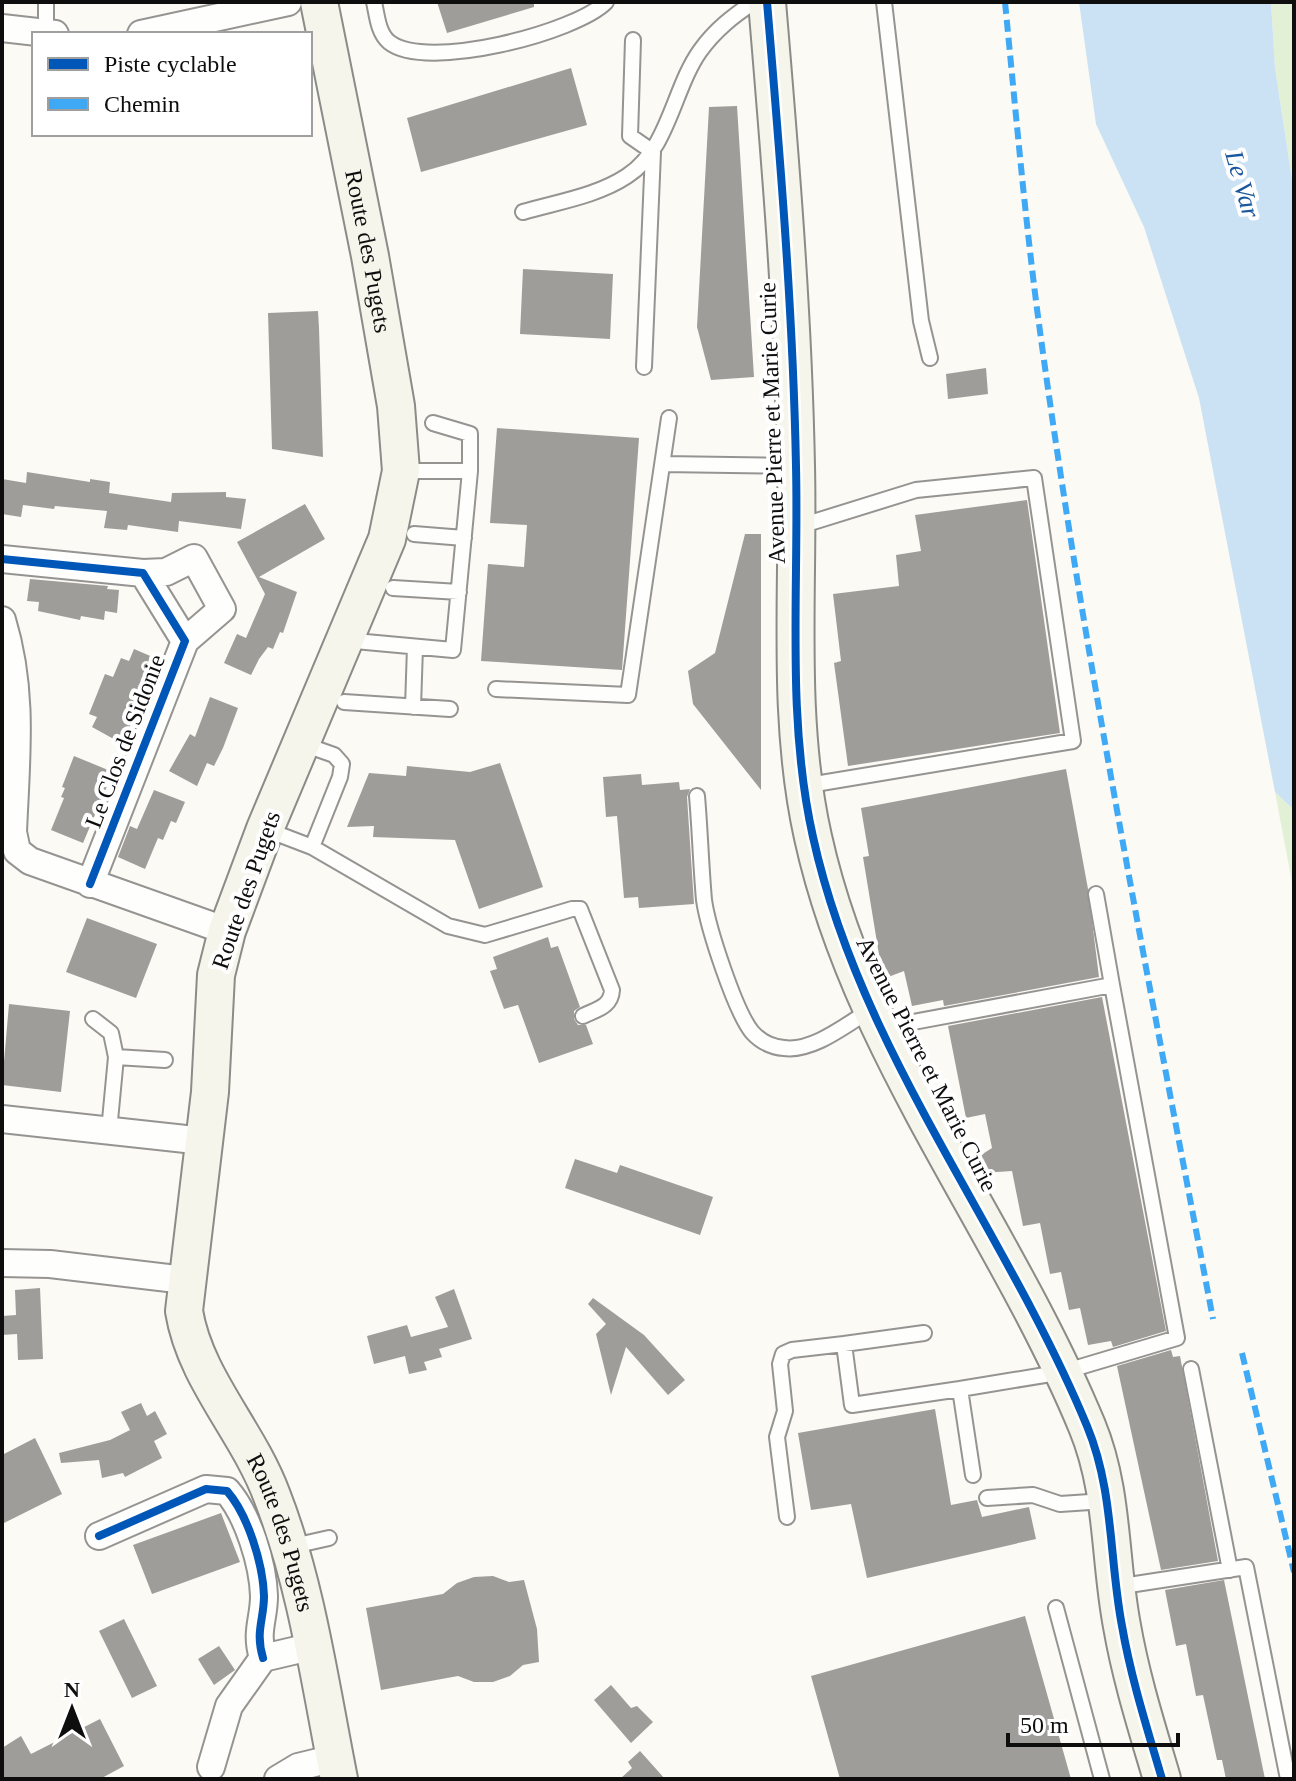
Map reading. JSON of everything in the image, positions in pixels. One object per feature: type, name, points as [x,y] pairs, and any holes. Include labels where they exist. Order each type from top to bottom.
[{"type":"main road","name":"Route des Pugets","points":[[319,2],[373,271],[396,406],[401,471],[387,539],[300,743],[227,931],[216,975],[204,1141],[185,1280],[184,1311],[189,1340],[253,1451],[289,1547],[314,1646],[337,1768]]},
{"type":"main road","name":"Avenue Pierre et Marie Curie","points":[[767,2],[781,160],[796,466],[798,716],[803,786],[833,916],[868,1020],[1101,1463],[1109,1501],[1116,1587],[1132,1676],[1162,1779]]},
{"type":"street","points":[[150,32],[288,2]]},
{"type":"street","points":[[2,28],[37,32]]},
{"type":"street","points":[[2,559],[143,573],[166,572],[194,558],[222,609],[185,641]]},
{"type":"street","name":"Le Clos de Sidonie","points":[[90,884],[185,641],[143,573]]},
{"type":"street","points":[[2,620],[12,653],[19,700],[13,832],[17,851],[30,861],[90,884],[227,931]]},
{"type":"street","points":[[2,1119],[204,1141]]},
{"type":"street","points":[[2,1263],[50,1264],[185,1280]]},
{"type":"street","points":[[99,1536],[206,1489],[227,1491],[238,1503],[262,1575],[264,1600],[258,1641],[263,1658]]},
{"type":"street","points":[[211,1767],[229,1706],[263,1658],[314,1646]]},
{"type":"street","points":[[278,1779],[312,1762],[337,1768]]},
{"type":"lane","points":[[46,2],[46,32]]},
{"type":"lane","points":[[374,2],[379,28],[387,41],[407,52],[441,55],[478,52],[589,16],[606,2]]},
{"type":"lane","points":[[523,212],[588,194],[628,176],[653,152],[699,52],[725,22],[754,2]]},
{"type":"lane","points":[[884,2],[921,321],[930,358]]},
{"type":"lane","points":[[633,40],[630,136],[653,152]]},
{"type":"lane","points":[[644,367],[653,152]]},
{"type":"lane","points":[[496,689],[628,695],[669,418]]},
{"type":"lane","points":[[344,640],[453,650],[470,471],[470,434],[433,423]]},
{"type":"lane","points":[[663,464],[796,466]]},
{"type":"lane","points":[[401,471],[470,471]]},
{"type":"lane","points":[[797,527],[916,490],[1034,478],[1073,741],[803,786]]},
{"type":"lane","points":[[414,534],[464,538]]},
{"type":"lane","points":[[393,588],[459,592]]},
{"type":"lane","points":[[413,707],[415,647]]},
{"type":"lane","points":[[344,702],[450,709]]},
{"type":"lane","points":[[300,743],[334,755],[342,764],[340,777],[312,847]]},
{"type":"lane","points":[[697,796],[705,903],[743,1017],[766,1044],[786,1049],[805,1047],[868,1020],[1112,985]]},
{"type":"lane","points":[[265,829],[312,847],[448,926],[467,932],[485,935],[580,909],[612,990],[612,1000],[606,1006],[583,1016]]},
{"type":"lane","points":[[844,1344],[852,1405],[1052,1374],[1177,1338],[1096,894]]},
{"type":"lane","points":[[93,1019],[111,1033],[116,1057],[109,1131]]},
{"type":"lane","points":[[116,1057],[165,1060]]},
{"type":"lane","points":[[787,1517],[777,1437],[785,1411],[780,1364],[783,1354],[792,1350],[924,1333]]},
{"type":"lane","points":[[1191,1369],[1230,1570]]},
{"type":"lane","points":[[960,1389],[973,1475]]},
{"type":"lane","points":[[987,1498],[1033,1495],[1060,1504],[1109,1501]]},
{"type":"lane","points":[[289,1547],[329,1538]]},
{"type":"lane","points":[[1116,1587],[1246,1567],[1288,1779]]},
{"type":"lane","points":[[1056,1608],[1102,1779]]},
{"type":"green space","points":[[1271,2],[1294,2],[1294,193],[1275,68]]},
{"type":"green space","points":[[1275,792],[1294,810],[1294,893]]},
{"type":"water","name":"Le Var","points":[[1079,2],[1271,2],[1275,68],[1294,193],[1294,810],[1275,792],[1199,398],[1144,227],[1096,124]]},
{"type":"building","points":[[437,2],[534,2],[534,7],[447,33]]},
{"type":"building","points":[[571,68],[587,125],[421,172],[407,118]]},
{"type":"building","points":[[737,106],[754,377],[711,380],[697,327],[709,107]]},
{"type":"building","points":[[523,269],[613,274],[610,339],[520,334]]},
{"type":"building","points":[[318,311],[323,457],[272,449],[268,313]]},
{"type":"building","points":[[986,368],[988,394],[948,399],[946,374]]},
{"type":"building","points":[[497,428],[639,438],[622,670],[481,661],[488,564],[524,567],[527,525],[490,523]]},
{"type":"building","points":[[27,472],[110,482],[109,493],[171,502],[172,493],[226,492],[226,497],[246,499],[241,529],[179,521],[178,532],[128,525],[127,530],[104,528],[107,511],[55,506],[54,509],[23,505],[21,517],[2,514],[2,479],[26,483]]},
{"type":"building","points":[[1027,500],[1060,733],[848,766],[834,663],[841,661],[833,594],[899,586],[896,555],[921,551],[915,515]]},
{"type":"building","points":[[305,504],[325,539],[259,577],[297,592],[283,633],[280,632],[273,649],[268,647],[251,675],[224,663],[237,634],[246,638],[265,594],[237,542]]},
{"type":"building","points":[[745,534],[761,534],[761,790],[693,704],[688,671],[715,653]]},
{"type":"building","points":[[30,579],[108,586],[107,589],[119,590],[117,613],[105,611],[104,620],[81,616],[80,620],[38,611],[39,602],[27,601]]},
{"type":"building","points":[[134,649],[155,658],[150,670],[153,672],[128,731],[125,730],[119,742],[92,727],[97,717],[89,714],[105,674],[113,677],[121,658],[129,661]]},
{"type":"building","points":[[210,697],[238,708],[214,766],[207,763],[197,786],[169,771],[190,734],[195,737]]},
{"type":"building","points":[[74,756],[113,772],[83,843],[51,830],[64,798],[61,797],[65,788],[62,787]]},
{"type":"building","points":[[500,763],[543,887],[479,909],[455,840],[373,837],[374,826],[347,827],[369,773],[406,776],[407,766],[470,772]]},
{"type":"building","points":[[1066,769],[1088,889],[1099,977],[944,1006],[943,1000],[912,1006],[904,971],[883,979],[863,857],[869,856],[861,808]]},
{"type":"building","points":[[641,774],[642,785],[679,782],[680,790],[690,789],[687,797],[694,904],[639,908],[638,897],[624,898],[617,816],[606,817],[603,777]]},
{"type":"building","points":[[154,790],[185,802],[176,823],[171,821],[163,840],[158,838],[145,869],[118,857],[130,826],[137,829]]},
{"type":"building","points":[[87,918],[157,944],[136,998],[66,972]]},
{"type":"building","points":[[548,937],[551,948],[558,946],[580,1007],[574,1011],[574,1019],[578,1025],[586,1025],[593,1044],[539,1063],[518,1005],[504,1009],[490,971],[497,969],[493,957]]},
{"type":"building","points":[[1102,997],[1166,1331],[1113,1347],[1111,1341],[1088,1345],[1080,1308],[1069,1310],[1061,1272],[1050,1274],[1040,1223],[1023,1226],[1012,1171],[982,1173],[978,1157],[992,1148],[985,1114],[966,1118],[948,1026]]},
{"type":"building","points":[[9,1004],[70,1011],[61,1092],[2,1085]]},
{"type":"building","points":[[575,1159],[617,1173],[620,1165],[713,1197],[700,1235],[565,1188]]},
{"type":"building","points":[[40,1288],[43,1359],[18,1360],[17,1334],[2,1335],[2,1316],[16,1315],[15,1290]]},
{"type":"building","points":[[454,1289],[472,1339],[439,1349],[442,1357],[424,1362],[427,1370],[409,1374],[405,1356],[374,1364],[367,1336],[407,1325],[411,1337],[448,1327],[435,1297]]},
{"type":"building","points":[[593,1298],[644,1335],[685,1380],[668,1395],[626,1347],[611,1395],[596,1334],[606,1324],[588,1304]]},
{"type":"building","points":[[1171,1350],[1173,1357],[1180,1356],[1218,1561],[1161,1570],[1117,1366]]},
{"type":"building","points":[[141,1403],[147,1416],[155,1411],[167,1434],[154,1441],[162,1458],[125,1477],[123,1473],[102,1478],[99,1460],[61,1463],[59,1453],[110,1440],[130,1430],[121,1412]]},
{"type":"building","points":[[935,1409],[951,1505],[977,1500],[982,1517],[1029,1507],[1036,1539],[867,1578],[851,1504],[811,1510],[798,1433]]},
{"type":"building","points":[[35,1438],[62,1494],[2,1524],[2,1455]]},
{"type":"building","points":[[221,1513],[240,1562],[152,1594],[133,1545]]},
{"type":"building","points":[[493,1576],[509,1582],[524,1580],[537,1629],[539,1662],[523,1665],[510,1676],[493,1682],[474,1682],[458,1676],[381,1690],[366,1608],[443,1594],[457,1583],[474,1577]]},
{"type":"building","points":[[1224,1580],[1265,1779],[1226,1779],[1222,1760],[1217,1760],[1203,1695],[1196,1696],[1186,1644],[1176,1646],[1165,1590]]},
{"type":"building","points":[[1025,1616],[1071,1779],[840,1779],[811,1676]]},
{"type":"building","points":[[124,1619],[157,1686],[132,1698],[99,1631]]},
{"type":"building","points":[[219,1646],[235,1670],[214,1685],[198,1659]]},
{"type":"building","points":[[611,1685],[631,1708],[637,1706],[653,1722],[631,1743],[594,1700]]},
{"type":"building","points":[[100,1719],[124,1766],[100,1779],[2,1779],[2,1748],[21,1736],[31,1754]]},
{"type":"building","points":[[640,1751],[665,1779],[620,1779],[632,1768],[628,1762]]},
{"type":"marked path","points":[[1005,2],[1037,309],[1074,563],[1213,1319]]},
{"type":"marked path","points":[[1242,1353],[1294,1572]]},
{"type":"cycle path","points":[[767,2],[792,350],[799,746],[813,837],[835,916],[864,991],[898,1065],[1016,1280],[1053,1352],[1096,1450],[1107,1500],[1126,1645],[1162,1779]]},
{"type":"cycle path","points":[[2,559],[143,573],[185,641],[90,884]]},
{"type":"cycle path","points":[[99,1536],[206,1489],[227,1491],[248,1526],[261,1569],[264,1596],[260,1640],[263,1658]]}]
